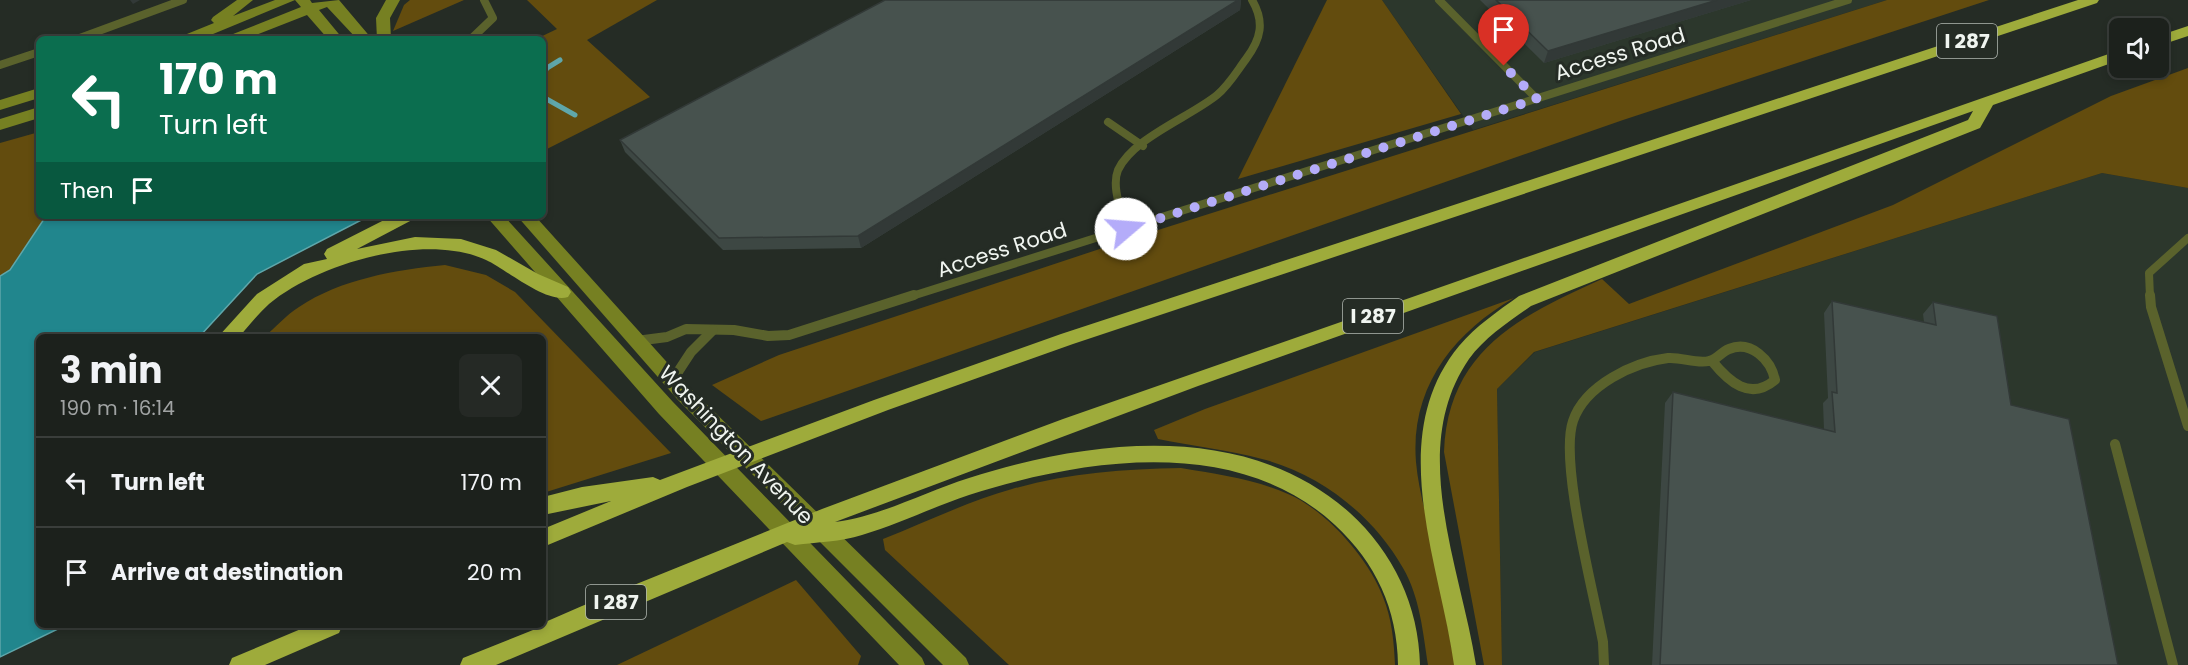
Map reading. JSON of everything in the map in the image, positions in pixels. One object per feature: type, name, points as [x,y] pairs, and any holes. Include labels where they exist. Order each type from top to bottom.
[{"type":"highway","name":"I 287","points":[[546,537],[680,482],[881,405],[1067,339],[2092,0]]},
{"type":"highway","points":[[2169,37],[2188,31]]},
{"type":"highway","name":"I 287","points":[[471,665],[763,541],[935,473],[1292,344],[2109,59]]},
{"type":"highway","points":[[1465,665],[1462,627],[1428,469],[1431,429],[1442,388],[1462,355],[1489,326],[1525,301],[1974,124],[1987,101]]},
{"type":"highway","points":[[230,334],[263,299],[340,250],[400,219]]},
{"type":"highway","points":[[301,275],[379,249],[432,242],[457,244],[506,261],[529,278],[562,292]]},
{"type":"highway","points":[[763,541],[860,526],[970,486],[1074,461],[1150,453],[1251,465],[1288,478],[1342,514],[1373,551],[1395,589],[1407,625],[1409,665]]},
{"type":"highway","points":[[546,505],[582,496],[680,482]]},
{"type":"highway","points":[[240,665],[326,628]]},
{"type":"main road","points":[[187,36],[222,17],[246,0]]},
{"type":"main road","points":[[195,36],[288,0]]},
{"type":"main road","points":[[239,36],[305,4],[330,0],[362,36]]},
{"type":"main road","points":[[384,36],[383,18],[393,0]]},
{"type":"main road","points":[[305,4],[333,36]]},
{"type":"main road","points":[[0,105],[36,94]]},
{"type":"main road","points":[[0,125],[36,113]]},
{"type":"main road","name":"Washington Avenue","points":[[497,219],[666,408],[914,665]]},
{"type":"main road","name":"Washington Avenue","points":[[528,219],[679,388],[873,584],[958,665]]},
{"type":"main road","points":[[880,630],[894,665]]},
{"type":"lane","points":[[85,36],[183,0]]},
{"type":"lane","points":[[474,36],[493,18],[484,0]]},
{"type":"lane","points":[[1126,229],[1117,173],[1127,158],[1216,95],[1251,54],[1264,28],[1259,9],[1252,0]]},
{"type":"lane","points":[[1439,0],[1537,99]]},
{"type":"lane","name":"Access Road","points":[[636,341],[667,337],[686,329],[734,330],[768,336],[789,335],[1848,0]]},
{"type":"lane","points":[[0,64],[36,53]]},
{"type":"lane","points":[[1108,122],[1143,146]]},
{"type":"lane","points":[[2188,238],[2149,273],[2151,308],[2188,426]]},
{"type":"lane","points":[[679,388],[691,352],[713,330]]},
{"type":"lane","points":[[1604,665],[1603,642],[1569,458],[1572,422],[1585,400],[1605,384],[1635,368],[1669,358],[1712,361],[1732,348],[1752,350],[1770,363],[1775,380],[1767,389],[1756,391],[1743,389],[1732,384],[1712,361]]},
{"type":"lane","points":[[2115,444],[2173,665]]},
{"type":"shaded area","points":[[410,0],[464,0],[393,31],[404,5]]},
{"type":"shaded area","points":[[527,0],[657,0],[587,40],[650,97],[546,149],[546,36],[542,36],[557,29]]},
{"type":"shaded area","points":[[1327,0],[1382,0],[1461,114],[1238,179]]},
{"type":"shaded area","points":[[1382,0],[1887,0],[1473,130]]},
{"type":"shaded area","points":[[1887,0],[1989,0],[1623,120],[761,421],[712,385],[779,355],[1139,236]]},
{"type":"shaded area","points":[[2188,68],[2188,188],[2102,173],[1534,352],[1497,389],[1502,665],[1484,665],[1444,452],[1449,417],[1459,387],[1474,362],[1494,341],[1543,307],[1602,279],[1629,304],[1893,205],[2111,96],[2160,78],[2169,78],[2169,75]]},
{"type":"shaded area","points":[[36,133],[36,219],[44,219],[10,270],[0,276],[0,143]]},
{"type":"shaded area","points":[[2102,173],[2188,188],[2188,665],[1502,665],[1497,389],[1535,352]]},
{"type":"shaded area","points":[[445,265],[486,275],[515,292],[671,453],[546,492],[546,334],[267,334],[294,310],[332,289],[369,277]]},
{"type":"shaded area","points":[[1514,298],[1472,328],[1455,346],[1440,365],[1428,387],[1420,410],[1416,435],[1418,480],[1455,665],[1428,665],[1420,615],[1409,579],[1391,549],[1360,514],[1343,499],[1304,475],[1283,466],[1236,453],[1158,439],[1154,430],[1205,409]]},
{"type":"shaded area","points":[[1181,468],[1262,484],[1302,501],[1331,524],[1357,552],[1376,582],[1386,605],[1390,622],[1395,665],[1009,665],[885,550],[883,539],[1012,489],[1054,479],[1096,473]]},
{"type":"shaded area","points":[[796,580],[861,656],[858,665],[617,665]]},
{"type":"water","points":[[44,219],[363,219],[257,274],[202,334],[36,334],[36,628],[60,628],[0,657],[0,276],[10,270]]},
{"type":"building","points":[[885,0],[1238,0],[858,236],[719,238],[620,140]]},
{"type":"building","points":[[1496,0],[1717,0],[1548,51]]},
{"type":"building","points":[[1832,301],[1936,325],[1933,302],[1997,316],[2011,405],[2069,419],[2118,665],[1660,665],[1673,392],[1835,432],[1832,392],[1837,393]]},
{"type":"waterway","points":[[546,70],[560,60]]},
{"type":"waterway","points":[[546,99],[575,115]]},
{"type":"route","points":[[1126,229],[1537,99],[1504,66]]}]
